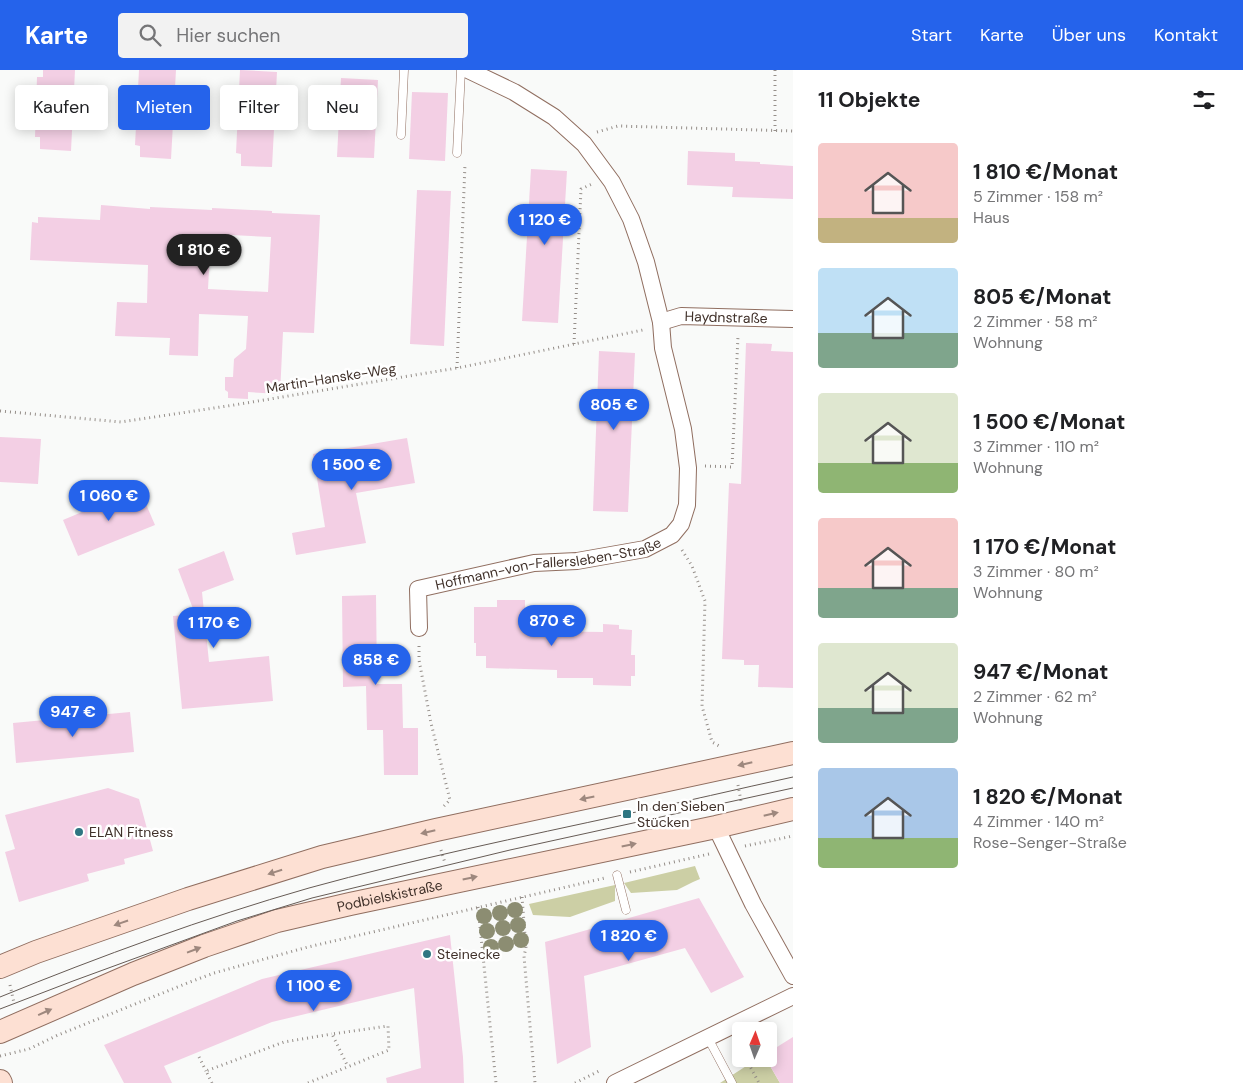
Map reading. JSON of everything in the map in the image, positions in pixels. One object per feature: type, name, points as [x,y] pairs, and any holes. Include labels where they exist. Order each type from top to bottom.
[{"type":"main road","points":[[3,966],[36,952],[188,899],[322,857],[436,830],[793,753]]},
{"type":"main road","name":"Podbielskistraße","points":[[9,1028],[133,974],[204,946],[276,921],[793,809]]},
{"type":"street","name":"Hoffmann-von-Fallersleben-Straße","points":[[419,628],[418,589],[534,563],[577,562],[645,548],[672,535],[681,524],[687,505],[687,465],[683,429],[663,348],[661,322],[646,262],[631,219],[612,182],[584,144],[554,117],[514,92],[468,70]]},
{"type":"street","name":"Haydnstraße","points":[[661,322],[682,316],[793,319]]},
{"type":"street","points":[[716,827],[753,904],[793,976]]},
{"type":"street","points":[[615,1083],[644,1077],[708,1038],[793,996]]},
{"type":"lane","points":[[401,135],[404,70]]},
{"type":"lane","points":[[457,153],[461,70]]},
{"type":"lane","points":[[617,876],[626,910]]},
{"type":"lane","points":[[708,1038],[732,1083]]},
{"type":"path","points":[[774,131],[775,70]]},
{"type":"path","points":[[584,144],[597,132],[618,126],[793,131]]},
{"type":"path","points":[[457,153],[466,163],[457,368]]},
{"type":"path","points":[[574,344],[581,190],[607,175]]},
{"type":"path","points":[[687,465],[732,467],[739,318]]},
{"type":"path","name":"Martin-Hanske-Weg","points":[[0,411],[121,422],[457,368],[645,329],[661,322]]},
{"type":"path","points":[[672,535],[692,566],[705,601],[702,706],[712,742],[730,752],[745,820]]},
{"type":"path","points":[[419,628],[419,660],[431,723],[450,800],[433,819],[436,830]]},
{"type":"path","points":[[0,1056],[29,1049],[58,1035],[214,973],[308,947],[793,836]]},
{"type":"path","points":[[522,897],[526,948],[524,956],[535,1083]]},
{"type":"path","points":[[478,907],[496,1083]]},
{"type":"path","points":[[3,966],[9,1028],[29,1049]]},
{"type":"path","points":[[206,1071],[284,1042],[388,1026],[389,1050],[308,1083]]},
{"type":"path","points":[[332,1034],[348,1067]]},
{"type":"path","points":[[199,1057],[212,1083]]},
{"type":"path","points":[[575,1083],[606,1068]]},
{"type":"path","points":[[751,1068],[759,1083]]},
{"type":"green space","points":[[695,866],[700,879],[677,890],[631,893],[624,883]]},
{"type":"green space","points":[[615,885],[615,901],[570,917],[533,915],[529,904]]},
{"type":"green space","points":[[743,1068],[771,1068],[780,1083],[720,1083]]},
{"type":"building","points":[[43,70],[75,70],[74,85],[37,85],[37,77],[43,77]]},
{"type":"building","points":[[139,70],[176,70],[175,85],[138,85]]},
{"type":"building","points":[[240,70],[277,72],[276,85],[239,85]]},
{"type":"building","points":[[341,78],[378,80],[377,100],[377,85],[341,85]]},
{"type":"building","points":[[412,92],[448,93],[445,161],[409,159]]},
{"type":"building","points":[[35,130],[72,130],[71,151],[40,149],[40,137],[35,137]]},
{"type":"building","points":[[136,130],[173,130],[171,159],[140,157],[140,146],[135,145]]},
{"type":"building","points":[[237,130],[274,130],[272,167],[241,166],[241,154],[236,153]]},
{"type":"building","points":[[338,130],[375,130],[374,158],[337,157]]},
{"type":"building","points":[[688,151],[735,153],[735,161],[793,166],[793,199],[732,197],[733,187],[687,185]]},
{"type":"building","points":[[531,169],[567,171],[558,323],[522,321]]},
{"type":"building","points":[[417,190],[451,191],[444,346],[410,344]]},
{"type":"building","points":[[101,205],[150,209],[150,207],[212,210],[212,208],[320,215],[314,333],[283,332],[280,394],[248,392],[248,399],[228,398],[228,392],[225,390],[225,377],[233,377],[234,359],[246,349],[248,316],[199,314],[198,356],[169,355],[170,338],[115,336],[117,302],[147,303],[148,265],[30,260],[32,222],[38,223],[38,217],[100,220]],"holes":[[[211,234],[271,237],[268,292],[208,289]]]},
{"type":"building","points":[[746,343],[772,344],[771,351],[793,352],[793,688],[758,687],[759,665],[744,665],[744,660],[722,659],[729,483],[741,484]]},
{"type":"building","points":[[599,351],[635,353],[628,512],[593,511]]},
{"type":"building","points":[[0,437],[41,439],[38,484],[0,482]]},
{"type":"building","points":[[407,438],[415,483],[356,493],[366,543],[296,555],[292,533],[325,527],[313,454]]},
{"type":"building","points":[[139,488],[155,525],[78,556],[63,520]]},
{"type":"building","points":[[224,551],[234,580],[202,592],[209,662],[269,656],[273,701],[182,709],[173,616],[195,614],[178,569]]},
{"type":"building","points":[[376,595],[377,684],[402,684],[403,728],[418,728],[418,775],[384,775],[383,730],[367,730],[366,686],[343,687],[342,596]]},
{"type":"building","points":[[497,600],[525,600],[525,611],[531,611],[530,631],[603,632],[603,624],[619,625],[619,629],[632,630],[631,655],[635,655],[635,676],[631,676],[631,686],[593,685],[593,678],[557,678],[557,670],[486,668],[486,656],[476,656],[474,607],[497,607]]},
{"type":"building","points":[[130,712],[134,752],[16,763],[13,723]]},
{"type":"building","name":"ELAN Fitness","points":[[108,788],[139,799],[153,851],[124,859],[125,864],[87,874],[89,881],[19,902],[5,852],[15,849],[5,815]]},
{"type":"building","points":[[699,898],[744,977],[711,993],[685,948],[584,976],[591,1047],[557,1064],[545,942]]},
{"type":"building","points":[[450,935],[464,1083],[387,1083],[386,1078],[421,1068],[414,988],[272,1022],[164,1066],[172,1083],[124,1083],[104,1045],[262,979]]},
{"type":"building","points":[[793,1037],[793,1083],[780,1083],[771,1068],[778,1068],[778,1046]]},
{"type":"tram line","points":[[0,997],[153,938],[309,888],[388,867],[793,777]]},
{"type":"tram line","points":[[0,1009],[237,921],[312,898],[510,850],[793,788]]},
{"type":"place","name":"In den Sieben Stücken","points":[[627,814]]},
{"type":"place","name":"ELAN Fitness","points":[[79,832]]},
{"type":"place","name":"Steinecke","points":[[427,954]]}]
